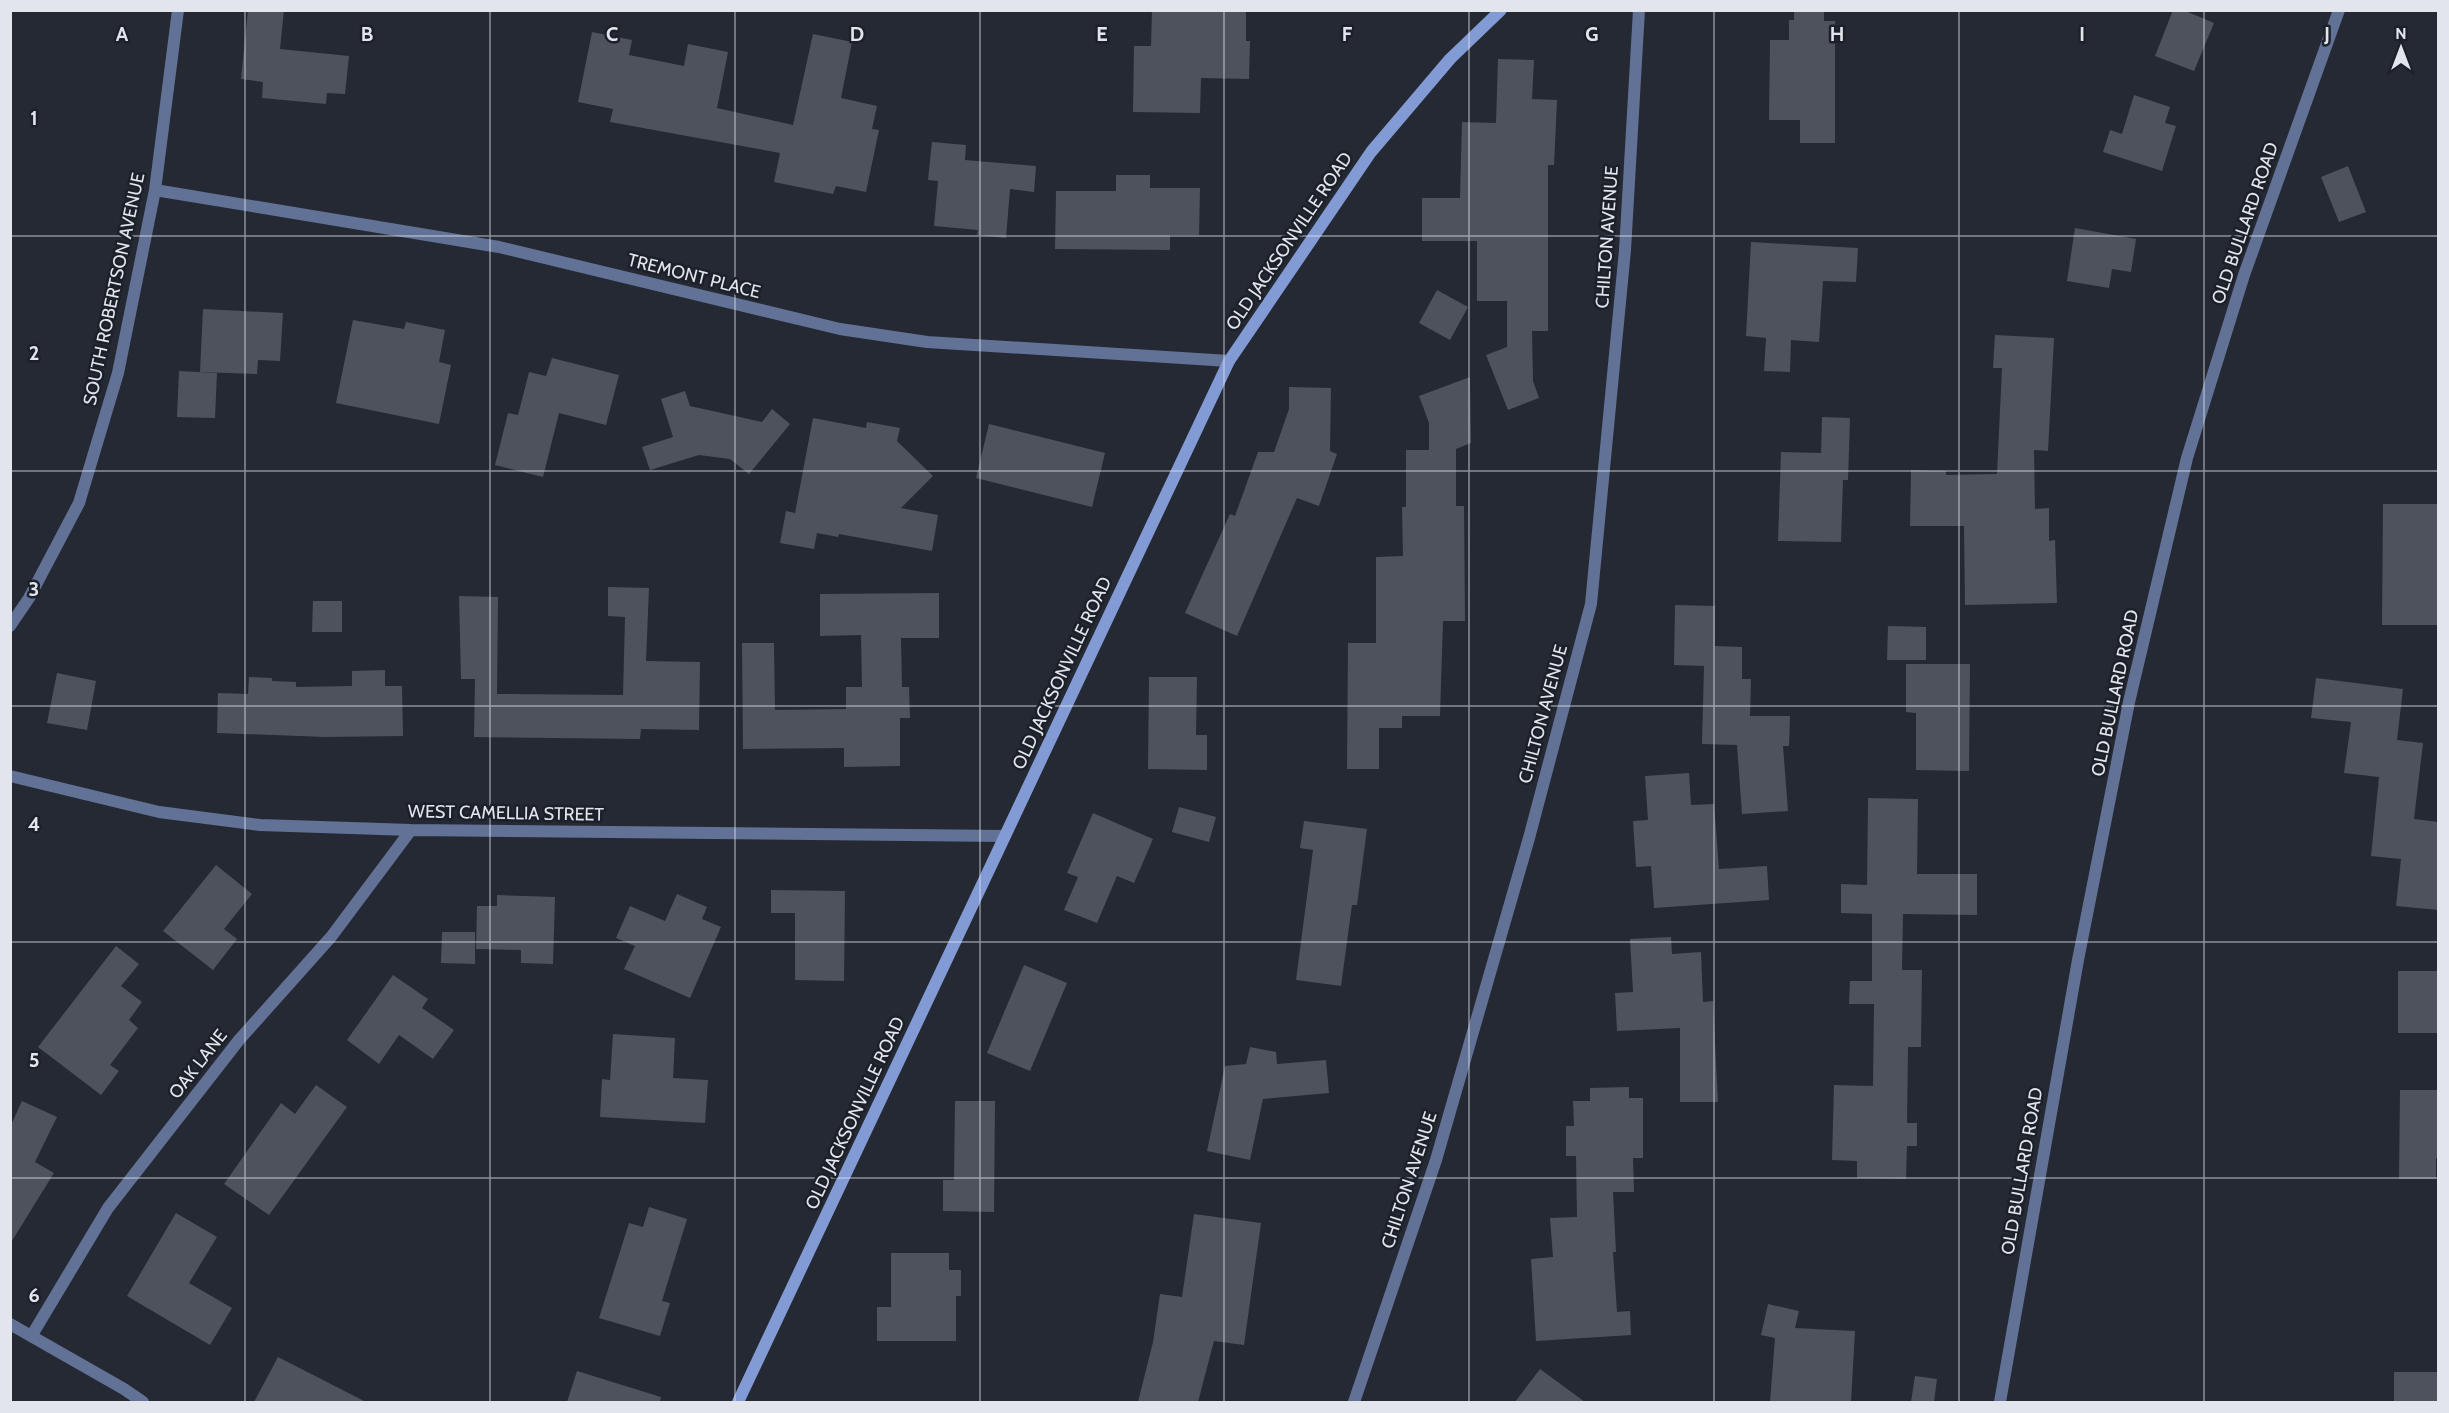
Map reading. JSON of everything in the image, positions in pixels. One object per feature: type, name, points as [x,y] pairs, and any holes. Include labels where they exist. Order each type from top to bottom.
[{"type":"main road","name":"OLD JACKSONVILLE ROAD","points":[[738,1402],[1229,361],[1371,152],[1450,59],[1501,10]]},
{"type":"street","name":"SOUTH ROBERTSON AVENUE","points":[[10,626],[29,598],[79,503],[118,373],[155,190],[178,10]]},
{"type":"street","name":"CHILTON AVENUE","points":[[1354,1402],[1436,1160],[1529,838],[1591,604],[1625,250],[1639,10]]},
{"type":"street","name":"OLD BULLARD ROAD","points":[[2000,1402],[2080,948],[2129,702],[2187,458],[2244,275],[2340,10]]},
{"type":"street","name":"TREMONT PLACE","points":[[155,190],[499,247],[840,329],[927,342],[1229,361]]},
{"type":"street","name":"WEST CAMELLIA STREET","points":[[10,776],[159,812],[260,825],[411,830],[1005,836]]},
{"type":"street","name":"OAK LANE","points":[[32,1335],[108,1208],[239,1040],[331,937],[411,830]]},
{"type":"street","points":[[10,1324],[143,1402]]},
{"type":"building","points":[[248,10],[284,10],[280,49],[349,56],[345,94],[327,93],[326,104],[262,98],[263,82],[241,79]]},
{"type":"building","points":[[1152,10],[1246,10],[1246,41],[1250,41],[1249,79],[1201,78],[1200,113],[1133,112],[1134,46],[1151,46]]},
{"type":"building","points":[[1794,10],[1824,10],[1824,21],[1835,21],[1835,143],[1800,143],[1800,120],[1769,120],[1770,40],[1789,40],[1789,20],[1794,20]]},
{"type":"building","points":[[2173,10],[2183,10],[2214,23],[2194,71],[2155,56]]},
{"type":"building","points":[[592,32],[632,40],[629,55],[684,66],[688,44],[728,52],[717,108],[793,125],[813,34],[852,42],[841,98],[877,106],[872,129],[879,130],[866,192],[836,186],[833,194],[774,182],[780,153],[610,122],[613,109],[578,102]]},
{"type":"building","points":[[1498,59],[1534,60],[1532,99],[1557,100],[1554,165],[1548,165],[1548,331],[1532,331],[1533,381],[1539,398],[1508,410],[1486,355],[1507,347],[1507,301],[1477,301],[1477,241],[1422,241],[1422,198],[1460,198],[1462,122],[1496,123]]},
{"type":"building","points":[[2134,95],[2170,107],[2165,123],[2176,126],[2162,171],[2103,152],[2110,130],[2122,134]]},
{"type":"building","points":[[932,142],[966,145],[965,160],[1036,166],[1034,192],[1010,189],[1006,238],[977,235],[978,230],[934,226],[938,181],[928,180]]},
{"type":"building","points":[[2348,166],[2366,212],[2339,222],[2321,177]]},
{"type":"building","points":[[1116,175],[1150,175],[1150,188],[1200,188],[1199,235],[1170,235],[1170,250],[1055,249],[1056,191],[1116,191]]},
{"type":"building","points":[[2075,228],[2136,239],[2131,272],[2112,269],[2109,288],[2067,281]]},
{"type":"building","points":[[1751,242],[1858,248],[1856,282],[1823,281],[1819,342],[1791,340],[1790,372],[1764,371],[1766,338],[1746,336]]},
{"type":"building","points":[[1437,290],[1468,307],[1450,340],[1419,323]]},
{"type":"building","points":[[203,309],[283,313],[280,361],[258,360],[257,374],[200,372]]},
{"type":"building","points":[[353,320],[404,329],[406,322],[445,330],[439,362],[451,365],[439,424],[336,403]]},
{"type":"building","points":[[1995,335],[2054,338],[2048,451],[2034,450],[2035,509],[2049,508],[2049,541],[2055,540],[2057,603],[1965,605],[1964,526],[1910,526],[1911,470],[1946,471],[1946,475],[1997,474],[2002,368],[1993,368]]},
{"type":"building","points":[[552,358],[619,375],[606,425],[559,413],[543,477],[495,465],[508,413],[518,415],[529,372],[546,376]]},
{"type":"building","points":[[179,371],[217,373],[215,418],[177,417]]},
{"type":"building","points":[[1470,377],[1471,443],[1456,449],[1456,506],[1464,506],[1465,621],[1443,621],[1440,716],[1402,716],[1402,728],[1379,728],[1379,769],[1347,769],[1348,643],[1376,643],[1376,557],[1403,556],[1402,507],[1406,507],[1406,450],[1429,450],[1429,423],[1419,396]]},
{"type":"building","points":[[1289,387],[1331,388],[1330,451],[1337,454],[1319,506],[1297,498],[1237,636],[1185,613],[1230,514],[1235,516],[1258,452],[1274,452],[1289,409]]},
{"type":"building","points":[[685,391],[690,406],[762,422],[772,409],[790,424],[749,474],[730,459],[699,455],[650,470],[642,447],[673,437],[661,399]]},
{"type":"building","points":[[1822,417],[1850,418],[1848,480],[1843,480],[1841,542],[1778,541],[1781,452],[1821,453]]},
{"type":"building","points":[[813,418],[866,428],[867,422],[900,428],[897,441],[933,476],[901,508],[938,515],[932,551],[839,534],[838,537],[817,533],[814,549],[780,543],[786,511],[795,513]]},
{"type":"building","points":[[989,424],[1105,453],[1092,507],[976,478]]},
{"type":"building","points":[[2383,504],[2439,504],[2439,625],[2382,625]]},
{"type":"building","points":[[608,587],[649,588],[646,661],[700,662],[699,730],[641,729],[640,739],[474,737],[475,679],[461,679],[459,596],[498,597],[497,694],[623,695],[625,617],[608,616]]},
{"type":"building","points":[[939,593],[939,638],[901,638],[902,687],[909,687],[910,718],[900,718],[900,766],[844,767],[844,748],[743,749],[742,643],[774,643],[775,710],[846,709],[846,687],[862,687],[861,635],[820,636],[820,594]]},
{"type":"building","points":[[313,601],[342,601],[342,632],[312,632]]},
{"type":"building","points":[[1675,605],[1715,606],[1715,646],[1742,647],[1742,679],[1751,679],[1750,716],[1790,716],[1789,746],[1783,746],[1788,811],[1742,814],[1737,745],[1702,744],[1704,666],[1674,665]]},
{"type":"building","points":[[1888,626],[1926,627],[1926,660],[1887,660]]},
{"type":"building","points":[[1906,664],[1970,664],[1969,771],[1916,770],[1916,713],[1906,712]]},
{"type":"building","points":[[385,670],[385,686],[402,686],[403,736],[325,737],[217,733],[218,693],[248,694],[249,677],[296,682],[296,687],[352,686],[352,671]]},
{"type":"building","points":[[57,673],[96,681],[87,730],[47,723]]},
{"type":"building","points":[[1149,677],[1197,677],[1196,735],[1207,735],[1207,770],[1148,769]]},
{"type":"building","points":[[2316,678],[2403,689],[2397,740],[2423,743],[2414,819],[2439,822],[2439,910],[2396,906],[2401,859],[2371,856],[2379,777],[2344,773],[2351,722],[2311,718]]},
{"type":"building","points":[[1689,773],[1691,805],[1714,804],[1719,869],[1767,866],[1769,900],[1654,908],[1651,866],[1636,867],[1633,821],[1648,820],[1645,776]]},
{"type":"building","points":[[1868,798],[1918,799],[1917,874],[1977,874],[1977,915],[1903,914],[1902,970],[1922,970],[1921,1047],[1908,1047],[1907,1123],[1917,1123],[1917,1146],[1907,1146],[1906,1179],[1857,1178],[1857,1161],[1832,1160],[1834,1085],[1873,1086],[1874,1004],[1849,1004],[1850,981],[1872,981],[1872,914],[1841,913],[1841,884],[1867,885]]},
{"type":"building","points":[[1179,807],[1216,817],[1209,842],[1172,832]]},
{"type":"building","points":[[1093,813],[1153,839],[1134,883],[1117,876],[1097,923],[1064,910],[1078,877],[1067,873]]},
{"type":"building","points":[[1304,821],[1367,829],[1357,905],[1352,905],[1341,986],[1296,980],[1313,850],[1300,848]]},
{"type":"building","points":[[216,865],[252,894],[224,929],[237,939],[213,970],[163,931]]},
{"type":"building","points":[[771,890],[845,891],[844,981],[795,980],[795,913],[771,913]]},
{"type":"building","points":[[677,894],[707,907],[702,919],[721,927],[690,998],[624,969],[635,946],[616,938],[630,906],[665,921]]},
{"type":"building","points":[[497,895],[555,897],[553,964],[521,963],[521,950],[476,949],[477,906],[497,906]]},
{"type":"building","points":[[442,932],[475,932],[475,964],[441,963]]},
{"type":"building","points":[[1671,937],[1672,954],[1701,952],[1703,1002],[1713,1001],[1718,1102],[1680,1102],[1680,1028],[1617,1031],[1615,993],[1633,992],[1630,939]]},
{"type":"building","points":[[116,946],[139,964],[121,986],[142,1002],[129,1020],[138,1028],[110,1065],[119,1071],[101,1095],[38,1047]]},
{"type":"building","points":[[1024,965],[1067,983],[1030,1071],[987,1053]]},
{"type":"building","points":[[2398,971],[2439,971],[2439,1033],[2398,1033]]},
{"type":"building","points":[[393,975],[428,999],[422,1008],[454,1030],[433,1059],[399,1035],[379,1064],[347,1040]]},
{"type":"building","points":[[613,1034],[675,1038],[673,1078],[708,1080],[705,1123],[600,1117],[602,1079],[610,1080]]},
{"type":"building","points":[[1250,1047],[1276,1052],[1277,1064],[1326,1060],[1329,1093],[1263,1099],[1250,1160],[1207,1151],[1225,1066],[1246,1064]]},
{"type":"building","points":[[316,1085],[347,1107],[269,1215],[224,1184],[281,1103],[295,1114]]},
{"type":"building","points":[[1629,1087],[1629,1098],[1643,1098],[1643,1158],[1633,1158],[1634,1192],[1613,1192],[1616,1252],[1613,1252],[1617,1312],[1630,1311],[1631,1335],[1536,1341],[1531,1259],[1553,1257],[1550,1218],[1577,1217],[1576,1156],[1566,1156],[1566,1126],[1574,1126],[1573,1101],[1590,1101],[1590,1088]]},
{"type":"building","points":[[2400,1090],[2439,1090],[2439,1158],[2436,1158],[2436,1179],[2399,1179]]},
{"type":"building","points":[[22,1101],[57,1117],[35,1162],[54,1173],[10,1244],[10,1127]]},
{"type":"building","points":[[955,1101],[995,1101],[994,1212],[943,1211],[943,1180],[954,1180]]},
{"type":"building","points":[[649,1207],[687,1219],[662,1301],[670,1303],[660,1336],[599,1318],[629,1223],[643,1227]]},
{"type":"building","points":[[176,1213],[217,1237],[189,1283],[232,1308],[210,1345],[127,1296]]},
{"type":"building","points":[[1194,1214],[1261,1223],[1244,1345],[1214,1341],[1198,1402],[1138,1402],[1153,1342],[1160,1294],[1182,1297]]},
{"type":"building","points":[[891,1253],[949,1253],[949,1270],[961,1270],[961,1296],[956,1296],[956,1341],[877,1341],[877,1307],[891,1307]]},
{"type":"building","points":[[1768,1304],[1799,1311],[1795,1328],[1855,1331],[1851,1402],[1770,1402],[1775,1338],[1761,1335]]},
{"type":"building","points":[[278,1357],[366,1402],[254,1402]]},
{"type":"building","points":[[1540,1369],[1585,1402],[1515,1402]]},
{"type":"building","points":[[577,1371],[661,1397],[660,1402],[567,1402]]},
{"type":"building","points":[[2394,1372],[2439,1372],[2439,1402],[2394,1402]]},
{"type":"building","points":[[1915,1376],[1937,1379],[1934,1402],[1911,1402]]}]
